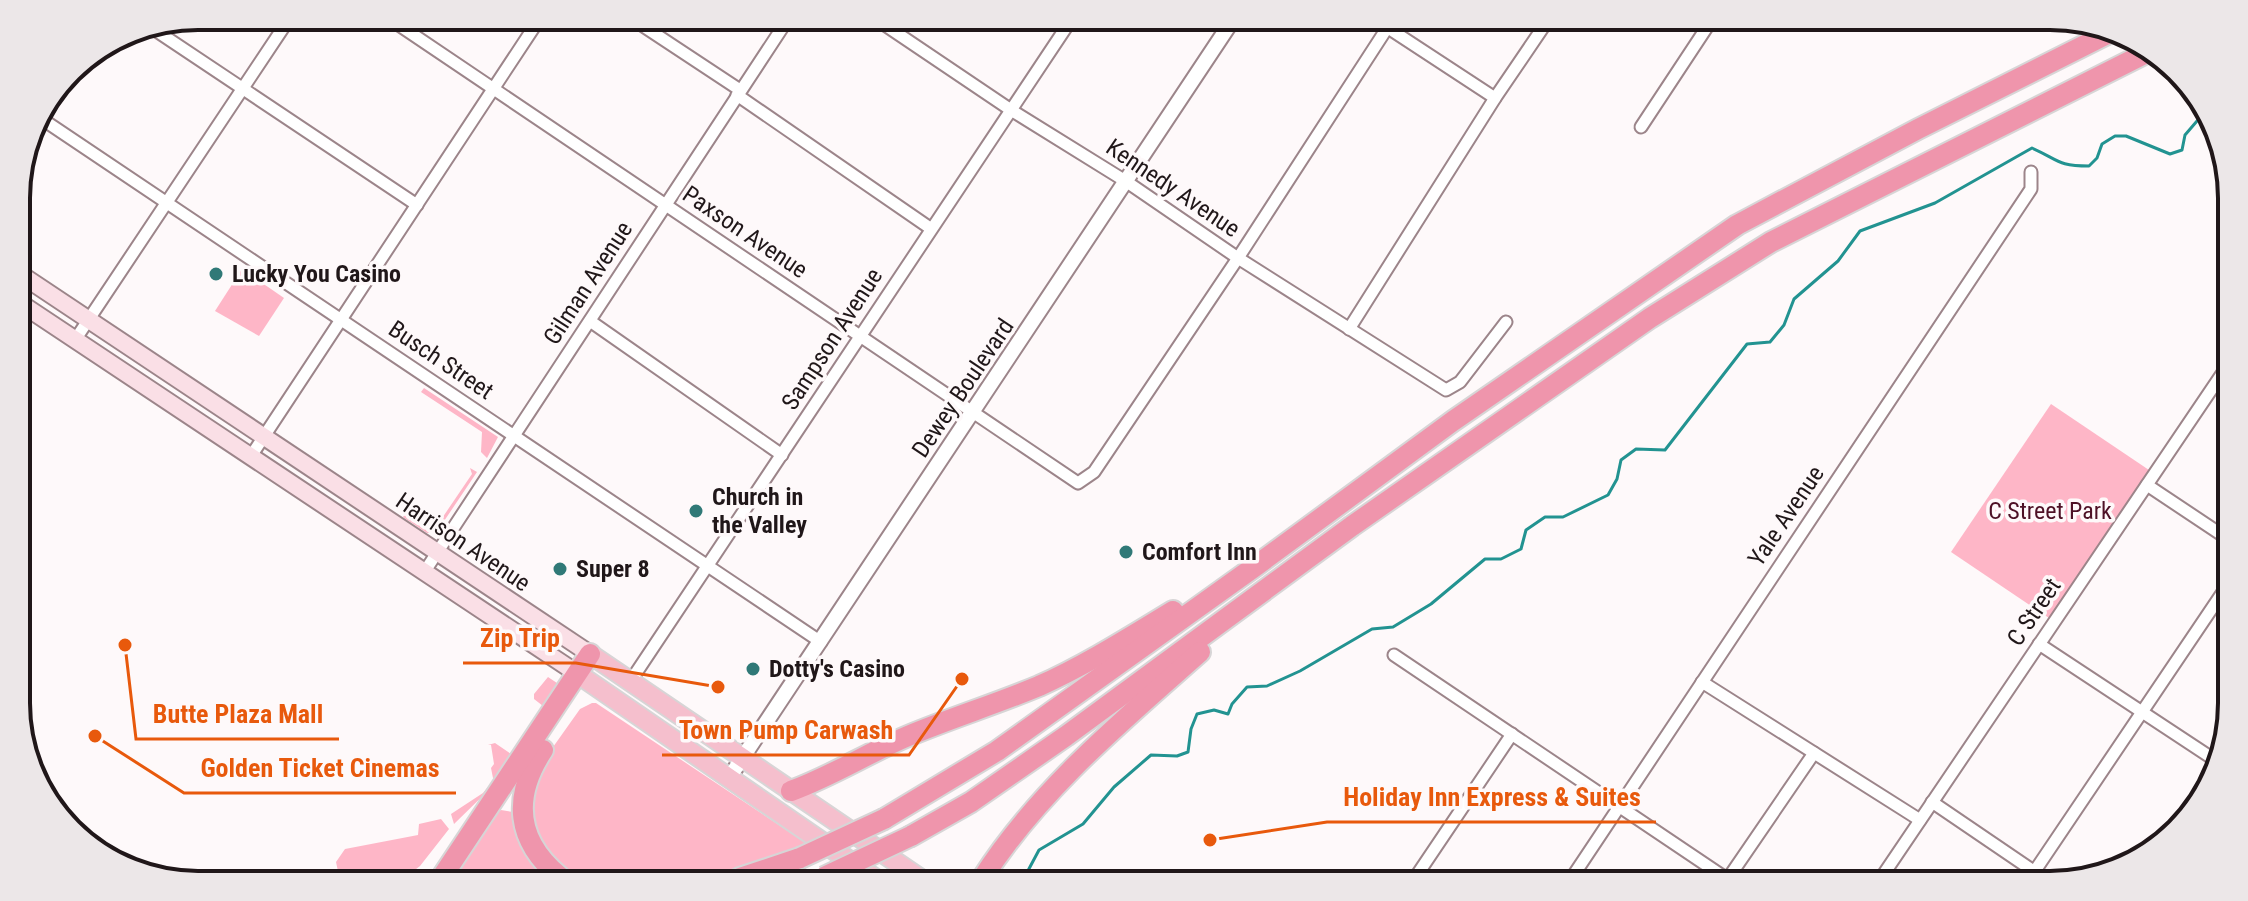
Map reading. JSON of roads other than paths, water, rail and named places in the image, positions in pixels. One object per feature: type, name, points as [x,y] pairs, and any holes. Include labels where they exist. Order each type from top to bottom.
[{"type":"highway","points":[[761,871],[800,858],[884,819],[997,751],[1453,421],[1737,225],[2100,38]]},
{"type":"highway","points":[[837,871],[911,836],[971,802],[1352,526],[1650,318],[1771,242],[2140,56]]},
{"type":"highway","points":[[987,871],[1026,819],[1130,715],[1352,526]]},
{"type":"highway","points":[[791,791],[914,733],[1043,684],[1257,565]]},
{"type":"highway","points":[[446,871],[596,658]]},
{"type":"highway","points":[[554,871],[542,860],[528,836],[522,812],[522,795],[534,764],[583,677]]},
{"type":"main road","name":"Harrison Avenue","points":[[30,281],[909,871]]},
{"type":"main road","name":"Harrison Avenue","points":[[30,310],[583,677],[864,871]]},
{"type":"street","points":[[75,340],[282,30]]},
{"type":"street","name":"Paxson Avenue","points":[[406,30],[1078,483],[1094,472],[1238,258]]},
{"type":"street","points":[[251,456],[532,30]]},
{"type":"street","points":[[648,30],[930,228]]},
{"type":"street","name":"Gilman Avenue","points":[[425,571],[781,30]]},
{"type":"street","name":"Kennedy Avenue","points":[[892,30],[1238,258],[1446,390],[1460,382],[1506,322]]},
{"type":"street","name":"Sampson Avenue","points":[[630,682],[1064,30]]},
{"type":"street","name":"Dewey Boulevard","points":[[729,778],[1226,30]]},
{"type":"street","points":[[1238,258],[1381,30]]},
{"type":"street","points":[[1394,30],[1495,98]]},
{"type":"street","points":[[1349,329],[1541,30]]},
{"type":"street","points":[[1641,127],[1705,30]]},
{"type":"street","points":[[161,34],[417,205]]},
{"type":"street","name":"Busch Street","points":[[48,123],[821,642]]},
{"type":"street","name":"Yale Avenue","points":[[1576,871],[2031,189],[2031,172]]},
{"type":"street","points":[[590,321],[782,455]]},
{"type":"street","name":"C Street","points":[[1886,871],[2218,380]]},
{"type":"street","points":[[2147,485],[2218,532]]},
{"type":"street","points":[[2036,871],[2218,599]]},
{"type":"street","points":[[2039,644],[2209,756]]},
{"type":"street","points":[[1394,655],[1713,871]]},
{"type":"street","points":[[1702,682],[1920,820]]},
{"type":"street","points":[[1420,871],[1512,734]]},
{"type":"street","points":[[1736,871],[1814,753]]},
{"type":"street","points":[[1932,802],[2034,871]]},
{"type":"waterway","points":[[1028,871],[1039,850],[1083,824],[1114,787],[1151,755],[1177,756],[1188,752],[1197,714],[1214,710],[1228,714],[1232,704],[1247,687],[1267,686],[1300,671],[1372,629],[1393,627],[1431,604],[1485,559],[1501,559],[1521,549],[1526,530],[1545,517],[1563,517],[1608,495],[1617,479],[1621,460],[1636,449],[1665,450],[1747,344],[1770,342],[1784,325],[1794,299],[1838,261],[1860,231],[1935,203],[2032,148],[2064,163],[2089,166],[2097,158],[2102,144],[2115,136],[2126,136],[2170,154],[2182,150],[2185,135],[2198,120]]},
{"type":"place","name":"Lucky You Casino","points":[[216,274]]},
{"type":"place","name":"Church in the Valley","points":[[696,511]]},
{"type":"place","name":"Comfort Inn","points":[[1126,552]]},
{"type":"place","name":"Super 8","points":[[560,569]]},
{"type":"place","name":"Butte Plaza Mall","points":[[125,645]]},
{"type":"place","name":"Dotty's Casino","points":[[753,669]]},
{"type":"place","name":"Town Pump Carwash","points":[[962,679]]},
{"type":"place","name":"Zip Trip","points":[[718,687]]},
{"type":"place","name":"Golden Ticket Cinemas","points":[[95,736]]},
{"type":"place","name":"Holiday Inn Express & Suites","points":[[1210,840]]},
{"type":"park label","name":"C Street Park","points":[[2050,511]]}]
